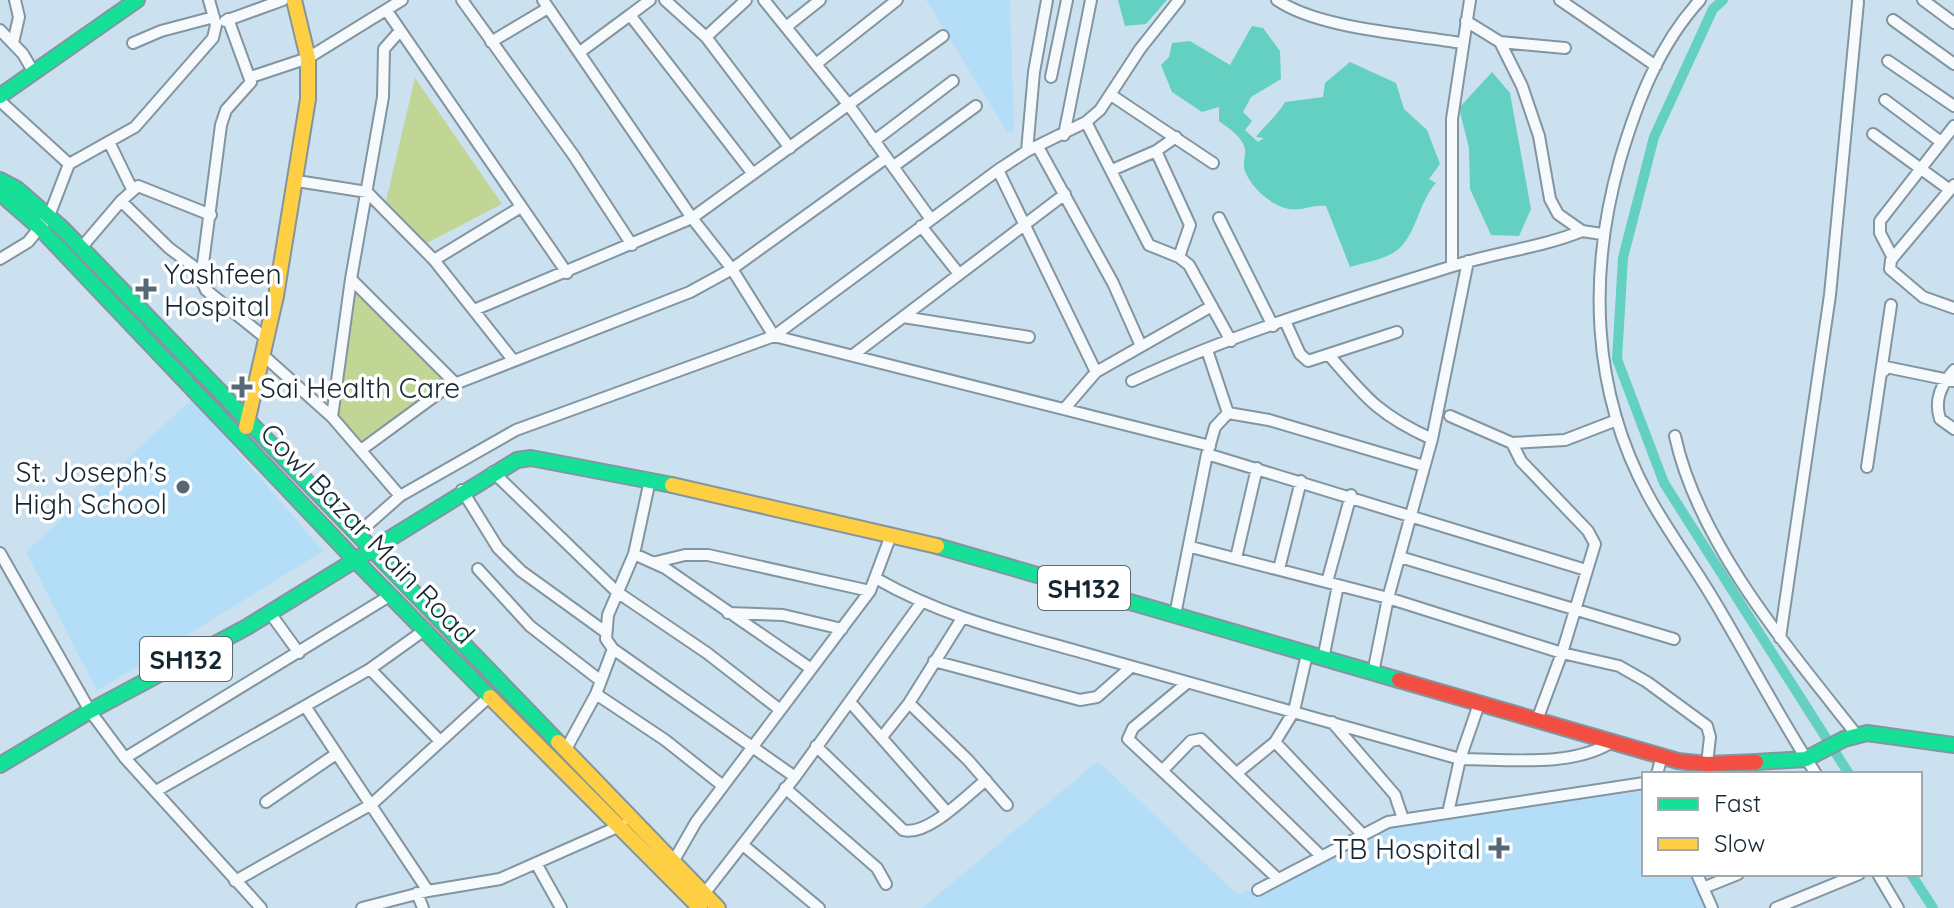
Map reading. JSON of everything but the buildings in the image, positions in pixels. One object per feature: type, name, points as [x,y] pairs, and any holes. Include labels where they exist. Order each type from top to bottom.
[{"type":"street","points":[[13,43],[19,17],[15,0]]},
{"type":"street","points":[[69,164],[0,98],[137,0]]},
{"type":"street","points":[[0,259],[28,242],[44,222],[69,164],[110,144],[153,110],[213,38],[215,21],[209,0]]},
{"type":"street","points":[[133,43],[161,31],[228,19],[283,0]]},
{"type":"street","points":[[239,438],[249,422],[264,356],[297,181],[310,80],[294,0]]},
{"type":"street","points":[[251,77],[308,58],[402,0]]},
{"type":"street","points":[[462,0],[574,156],[632,245]]},
{"type":"street","points":[[580,52],[650,0]]},
{"type":"street","points":[[665,0],[706,37],[790,148]]},
{"type":"street","points":[[706,37],[746,0]]},
{"type":"street","points":[[764,0],[848,104],[890,162],[959,274]]},
{"type":"street","points":[[786,27],[820,0]]},
{"type":"street","points":[[816,64],[897,0]]},
{"type":"street","points":[[1047,0],[1034,72],[1032,149],[1065,194],[1113,283],[1141,346]]},
{"type":"street","points":[[1051,77],[1067,0]]},
{"type":"street","points":[[1064,135],[1091,0]]},
{"type":"street","points":[[356,535],[400,496],[449,466],[540,420],[774,336],[998,170],[1086,122],[1111,95],[1140,49],[1179,0]]},
{"type":"street","points":[[1277,0],[1292,10],[1325,20],[1461,43]]},
{"type":"street","points":[[1452,266],[1452,119],[1461,43],[1470,0]]},
{"type":"street","points":[[1560,0],[1656,66]]},
{"type":"street","points":[[1700,0],[1680,25],[1656,66],[1633,116],[1602,234],[1600,319],[1617,420],[1648,495],[1810,757],[1815,772]]},
{"type":"street","points":[[1923,0],[1954,23]]},
{"type":"street","points":[[1780,638],[1830,295],[1858,2]]},
{"type":"street","points":[[491,42],[546,4],[692,218],[732,269],[774,336],[1065,408],[1586,570]]},
{"type":"street","points":[[387,11],[567,273]]},
{"type":"street","points":[[630,15],[753,174]]},
{"type":"street","points":[[228,19],[251,77],[248,87],[226,110],[221,125],[201,272],[206,290],[267,339]]},
{"type":"street","points":[[1893,20],[1954,64]]},
{"type":"street","points":[[1466,21],[1500,42],[1565,48]]},
{"type":"street","points":[[0,30],[34,73]]},
{"type":"street","points":[[332,417],[351,279],[383,97],[384,49],[399,32]]},
{"type":"street","points":[[474,310],[692,218],[943,36]]},
{"type":"street","points":[[1500,42],[1531,111],[1550,199],[1558,214],[1582,231],[1602,234]]},
{"type":"street","points":[[1888,61],[1954,106]]},
{"type":"street","points":[[874,141],[953,81]]},
{"type":"street","points":[[1111,95],[1213,163]]},
{"type":"street","points":[[1885,100],[1941,142]]},
{"type":"street","points":[[361,450],[456,384],[690,292],[732,269],[976,106]]},
{"type":"street","points":[[1086,122],[1149,245],[1179,257],[1189,265],[1231,341]]},
{"type":"street","points":[[1893,258],[1880,233],[1880,221],[1954,126]]},
{"type":"street","points":[[1873,134],[1952,187],[1893,258],[1890,269],[1894,276],[1923,297],[1954,308]]},
{"type":"street","points":[[1112,170],[1156,151],[1176,137]]},
{"type":"street","points":[[110,144],[132,189]]},
{"type":"street","points":[[1156,151],[1190,225],[1179,257]]},
{"type":"street","points":[[998,170],[1096,372]]},
{"type":"street","points":[[0,180],[44,222]]},
{"type":"street","points":[[297,181],[367,192],[434,260],[513,360]]},
{"type":"street","points":[[81,248],[132,189],[148,187],[211,215]]},
{"type":"street","name":"Cowl Bazar Main Road","points":[[0,193],[81,248],[565,751],[695,902],[718,908]]},
{"type":"street","points":[[853,355],[1065,194]]},
{"type":"street","points":[[121,201],[169,248],[201,272]]},
{"type":"street","points":[[434,260],[521,207]]},
{"type":"street","points":[[1219,218],[1273,326]]},
{"type":"street","name":"Cowl Bazar Main Road","points":[[44,222],[239,438],[356,561],[490,696],[625,823],[673,862],[695,902]]},
{"type":"street","points":[[1132,381],[1285,321],[1468,261],[1554,243],[1582,231]]},
{"type":"street","points":[[1373,673],[1388,598],[1432,439],[1468,261]]},
{"type":"street","points":[[351,279],[456,384]]},
{"type":"street","points":[[1867,467],[1884,371],[1891,305]]},
{"type":"street","points":[[1065,408],[1096,372],[1212,306]]},
{"type":"street","points":[[903,317],[1029,337]]},
{"type":"street","points":[[1285,321],[1303,358],[1312,361],[1397,332]]},
{"type":"street","points":[[1207,350],[1228,413]]},
{"type":"street","points":[[1329,355],[1373,406],[1393,421],[1432,439]]},
{"type":"street","points":[[264,356],[332,417],[400,496]]},
{"type":"street","points":[[1884,371],[1886,367],[1952,376],[1939,393],[1938,412],[1940,419],[1954,429]]},
{"type":"street","points":[[1228,413],[1269,420],[1424,466]]},
{"type":"street","points":[[1175,615],[1208,450],[1215,427],[1228,413]]},
{"type":"street","points":[[1450,416],[1512,443],[1565,440],[1617,420]]},
{"type":"street","points":[[1675,436],[1683,473],[1694,499],[1780,638],[1850,737],[1954,745]]},
{"type":"street","points":[[1512,443],[1521,461],[1594,538],[1562,653],[1537,720]]},
{"type":"street","name":"SH132","points":[[0,765],[90,711],[270,613],[493,472],[517,460],[545,458],[891,535],[1662,756],[1707,764],[1810,757],[1850,737]]},
{"type":"street","points":[[1236,558],[1257,468]]},
{"type":"street","points":[[493,472],[617,592],[707,653],[779,709]]},
{"type":"street","points":[[604,631],[634,554],[650,480]]},
{"type":"street","points":[[1279,569],[1301,481]]},
{"type":"street","points":[[462,490],[498,548],[521,571],[604,631],[613,649],[795,777]]},
{"type":"street","points":[[1323,659],[1332,584],[1351,495]]},
{"type":"street","points":[[673,862],[723,786],[870,591],[891,535]]},
{"type":"street","points":[[1191,547],[1388,598],[1562,653],[1619,666],[1707,726],[1710,737],[1707,764]]},
{"type":"street","points":[[0,553],[90,711],[125,758],[261,908]]},
{"type":"street","points":[[634,554],[656,562],[810,668]]},
{"type":"street","points":[[656,562],[685,555],[708,555],[870,591]]},
{"type":"street","points":[[1400,557],[1674,639]]},
{"type":"street","points":[[478,569],[530,626],[601,681]]},
{"type":"street","points":[[877,579],[961,620],[1460,759],[1561,757],[1588,754],[1613,742]]},
{"type":"street","points":[[125,758],[391,595]]},
{"type":"street","points":[[695,902],[795,777],[921,603]]},
{"type":"street","points":[[270,613],[299,653]]},
{"type":"street","points":[[726,613],[783,615],[842,629]]},
{"type":"street","points":[[882,737],[909,703],[961,620]]},
{"type":"street","points":[[156,791],[370,669],[426,629]]},
{"type":"street","points":[[565,751],[596,694],[613,649]]},
{"type":"street","points":[[1237,773],[1275,742],[1294,711],[1307,654]]},
{"type":"street","points":[[934,661],[1080,700],[1097,697],[1131,667]]},
{"type":"street","points":[[370,669],[438,739]]},
{"type":"street","points":[[1187,683],[1129,733],[1132,745],[1163,770],[1278,879]]},
{"type":"street","points":[[596,694],[665,740],[723,786]]},
{"type":"street","points":[[235,881],[372,804],[438,739],[490,696]]},
{"type":"street","points":[[850,702],[946,811]]},
{"type":"street","points":[[909,703],[1007,805]]},
{"type":"street","points":[[1448,813],[1460,759],[1479,704]]},
{"type":"street","points":[[305,706],[372,804],[422,892],[423,908]]},
{"type":"street","points":[[1331,722],[1395,795],[1403,819]]},
{"type":"street","points":[[1163,770],[1198,737],[1321,856]]},
{"type":"street","points":[[1275,742],[1362,834]]},
{"type":"street","points":[[816,746],[903,830],[924,830],[986,780]]},
{"type":"street","points":[[266,802],[336,754]]},
{"type":"street","points":[[1658,772],[1662,756]]},
{"type":"street","points":[[1258,890],[1362,834],[1403,819],[1642,783]]},
{"type":"street","points":[[785,788],[877,868],[886,884]]},
{"type":"street","points":[[362,908],[422,892],[500,879],[625,823]]},
{"type":"street","points":[[743,845],[819,908]]},
{"type":"street","points":[[537,865],[561,908]]},
{"type":"street","points":[[1698,876],[1712,908]]},
{"type":"street","points":[[1703,888],[1733,876]]},
{"type":"street","points":[[1776,908],[1854,876]]},
{"type":"street","points":[[1879,876],[1898,908]]},
{"type":"shaded area","points":[[926,0],[1010,0],[1014,131],[1007,132]]},
{"type":"shaded area","points":[[1118,0],[1167,0],[1146,24],[1125,26]]},
{"type":"shaded area","points":[[1252,26],[1263,28],[1280,51],[1281,79],[1251,97],[1243,112],[1252,121],[1245,130],[1258,142],[1264,138],[1256,137],[1285,102],[1323,97],[1325,83],[1350,62],[1396,83],[1404,109],[1427,130],[1440,164],[1429,179],[1436,183],[1407,239],[1393,253],[1350,267],[1326,206],[1289,209],[1268,199],[1247,175],[1243,144],[1219,121],[1219,107],[1202,112],[1172,92],[1161,65],[1169,57],[1172,43],[1190,41],[1230,65]]},
{"type":"shaded area","points":[[1492,72],[1510,93],[1531,209],[1519,236],[1491,235],[1470,189],[1469,148],[1459,108]]},
{"type":"shaded area","points":[[415,78],[502,204],[427,243],[386,201]]},
{"type":"shaded area","points":[[353,289],[448,382],[363,444],[337,414]]},
{"type":"shaded area","name":"St. Joseph's High School","points":[[192,399],[323,551],[97,691],[26,552]]},
{"type":"shaded area","name":"TB Hospital","points":[[1098,761],[1238,895],[1249,890],[1257,899],[1401,822],[1642,791],[1642,876],[1693,876],[1707,908],[922,908]]},
{"type":"waterway","points":[[1723,0],[1713,9],[1654,137],[1623,258],[1617,359],[1664,483],[1848,772]]},
{"type":"waterway","points":[[1912,876],[1933,908]]},
{"type":"traffic: fast","points":[[0,96],[137,0]]},
{"type":"traffic: fast","points":[[0,180],[17,189],[62,228],[558,742]]},
{"type":"traffic: fast","points":[[0,193],[40,228],[356,561],[490,697]]},
{"type":"traffic: fast","points":[[0,765],[90,711],[247,627],[517,460],[531,458],[672,485]]},
{"type":"traffic: fast","points":[[937,546],[1399,680]]},
{"type":"traffic: fast","points":[[1756,762],[1806,759],[1844,739],[1867,733],[1954,745]]},
{"type":"traffic: slow","points":[[246,427],[276,296],[308,99],[308,58],[294,0]]},
{"type":"traffic: slow","points":[[672,485],[937,546]]},
{"type":"traffic: slow","points":[[490,697],[700,908]]},
{"type":"traffic: slow","points":[[558,742],[718,908]]},
{"type":"traffic: jam","points":[[1399,680],[1678,761],[1707,764],[1756,762]]},
{"type":"place","name":"Yashfeen Hospital","points":[[146,289]]},
{"type":"place","name":"Sai Health Care","points":[[242,387]]},
{"type":"place","name":"St. Joseph's High School","points":[[183,487]]},
{"type":"place","name":"TB Hospital","points":[[1499,848]]}]
